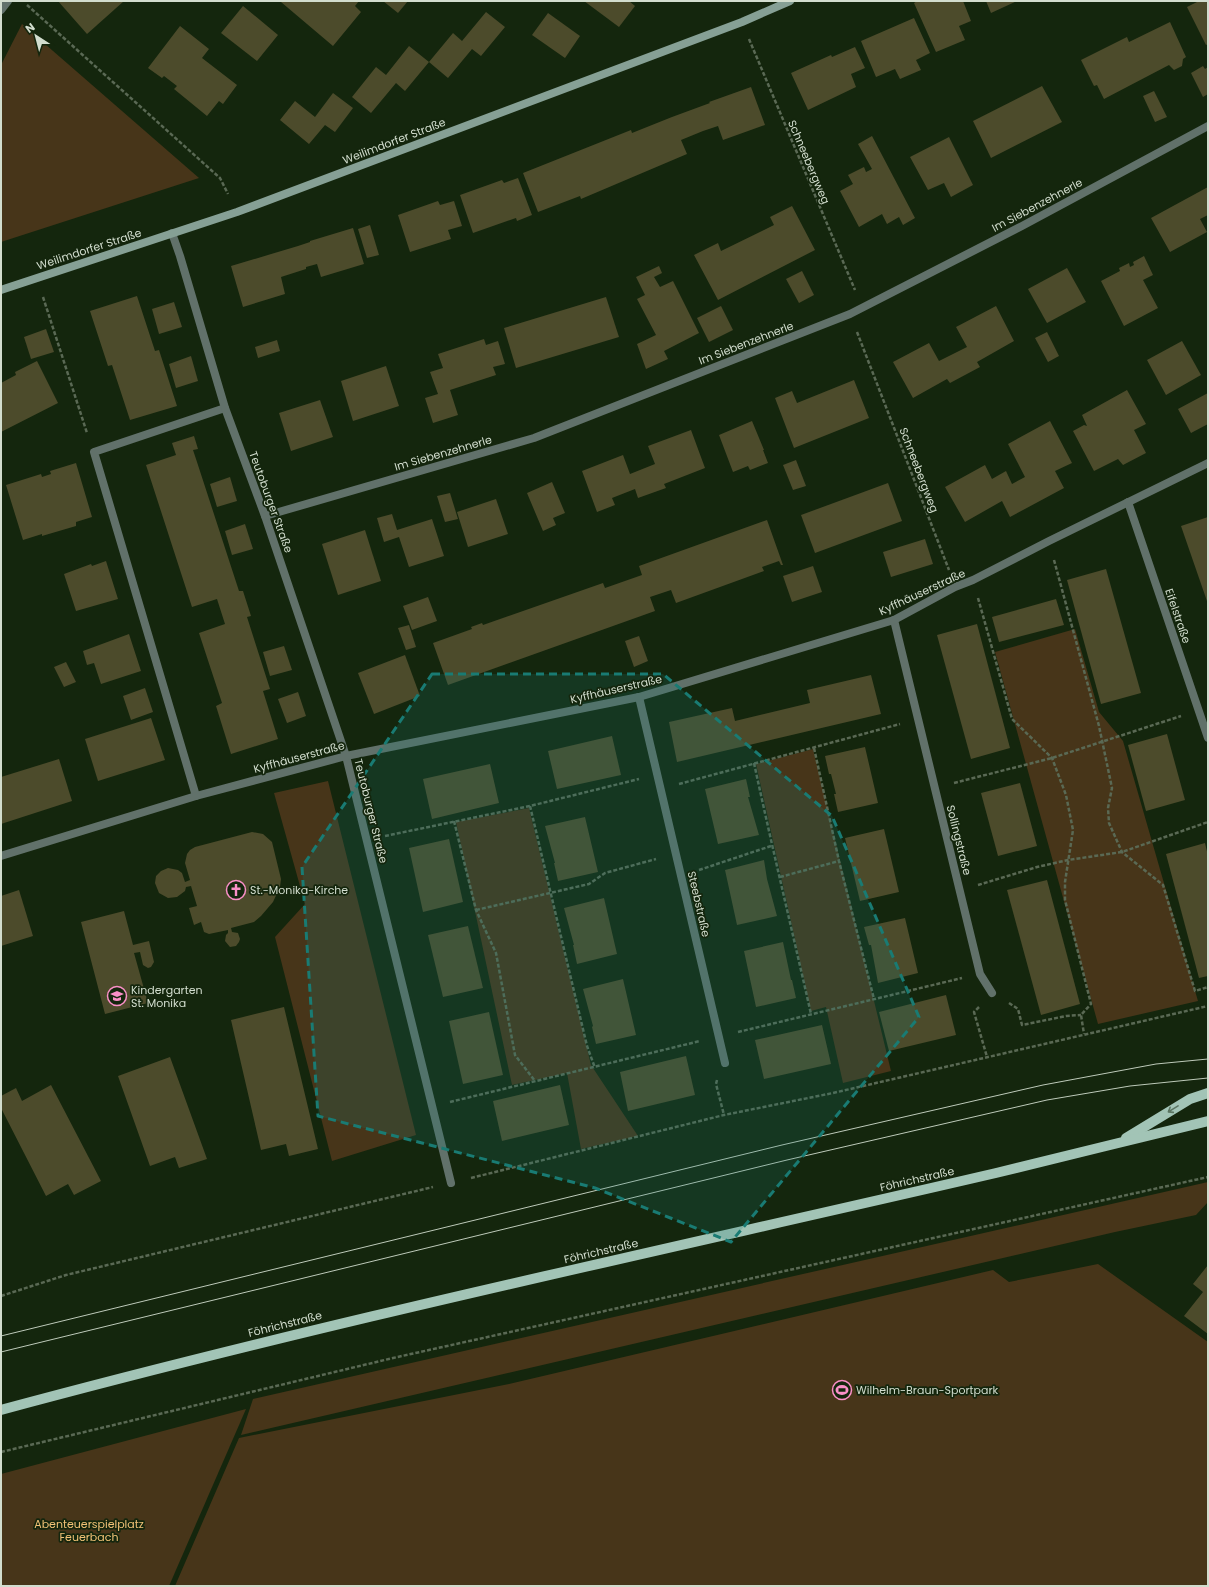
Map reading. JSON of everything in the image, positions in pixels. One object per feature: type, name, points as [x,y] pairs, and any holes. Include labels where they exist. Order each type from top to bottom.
[{"type":"main road","points":[[1118,1144],[1190,1099],[1208,1093]]},
{"type":"main road","name":"Föhrichstraße","points":[[1,1410],[141,1372],[363,1318],[1118,1144],[1208,1121]]},
{"type":"main road","points":[[1188,1126],[1208,1126]]},
{"type":"street","points":[[1,10],[8,1]]},
{"type":"street","name":"Weilimdorfer Straße","points":[[1,290],[36,277],[237,212],[742,22],[790,1]]},
{"type":"street","name":"Im Siebenzehnerle","points":[[265,516],[534,438],[850,314],[1022,226],[1208,126]]},
{"type":"street","name":"Teutoburger Straße","points":[[172,233],[225,408],[265,516],[346,756],[451,1183]]},
{"type":"street","points":[[196,796],[94,452],[225,408]]},
{"type":"street","name":"Kyffhäuserstraße","points":[[1,856],[196,796],[346,756],[639,697],[894,620],[955,587],[974,580],[1049,541],[1208,463]]},
{"type":"street","name":"Eifelstraße","points":[[1128,502],[1208,738]]},
{"type":"street","name":"Sollingstraße","points":[[894,620],[980,974],[992,993]]},
{"type":"street","name":"Steebstraße","points":[[639,697],[725,1063]]},
{"type":"path","points":[[22,1],[220,178],[237,212]]},
{"type":"path","name":"Schneebergweg","points":[[742,22],[862,308]]},
{"type":"path","points":[[36,277],[94,452]]},
{"type":"path","name":"Schneebergweg","points":[[850,314],[955,587]]},
{"type":"path","points":[[1049,541],[1102,740],[1112,788],[1108,808],[1109,824],[1122,852],[1163,885],[1195,991],[1208,986]]},
{"type":"path","points":[[974,580],[1012,719],[1052,758],[1066,795],[1073,830],[1065,882],[1065,900],[1091,1004],[1081,1015],[1066,1016],[1022,1025],[1018,1009],[992,993],[974,1012],[987,1057]]},
{"type":"path","points":[[935,788],[1052,758],[1102,740],[1198,710]]},
{"type":"path","points":[[661,788],[918,720]]},
{"type":"path","points":[[814,748],[839,861],[874,999]]},
{"type":"path","points":[[754,763],[811,1014]]},
{"type":"path","points":[[367,840],[530,806],[657,775]]},
{"type":"path","points":[[530,806],[587,1046],[595,1068]]},
{"type":"path","points":[[454,821],[476,910],[496,953],[515,1056],[535,1081]]},
{"type":"path","points":[[960,890],[1037,867],[1068,860],[1122,852],[1208,822]]},
{"type":"path","points":[[681,875],[772,846]]},
{"type":"path","points":[[476,910],[590,884],[605,873],[676,854]]},
{"type":"path","points":[[780,877],[839,861]]},
{"type":"path","points":[[1,1296],[66,1275],[451,1183],[724,1115],[833,1093],[1208,1006]]},
{"type":"path","points":[[1081,1015],[1084,1034]]},
{"type":"path","points":[[724,1115],[716,1084],[725,1063]]},
{"type":"path","points":[[1,1452],[401,1357],[1208,1177]]},
{"type":"highlighted area","points":[[432,674],[663,674],[832,816],[919,1017],[731,1242],[595,1188],[318,1116],[302,867]]},
{"type":"green space","points":[[22,24],[199,178],[1,242],[1,65]]},
{"type":"green space","points":[[1075,629],[1099,712],[1123,741],[1198,1001],[1098,1024],[995,652]]},
{"type":"green space","points":[[813,749],[891,1071],[843,1083],[826,1007],[811,1011],[756,764]]},
{"type":"green space","points":[[328,781],[416,1135],[332,1161],[275,937],[305,904],[274,793]]},
{"type":"green space","points":[[529,808],[591,1065],[638,1136],[581,1149],[567,1073],[512,1085],[456,822]]},
{"type":"green space","points":[[1208,1182],[1208,1202],[1196,1215],[1115,1232],[241,1435],[253,1399]]},
{"type":"green space","name":"Wilhelm-Braun-Sportpark","points":[[1098,1264],[1208,1342],[1208,1586],[175,1586],[239,1438],[509,1384],[993,1270],[1009,1282]]},
{"type":"green space","name":"Abenteuerspielplatz Feuerbach","points":[[246,1409],[169,1586],[1,1586],[1,1474]]},
{"type":"building","points":[[58,1],[124,1],[87,34]]},
{"type":"building","points":[[359,1],[355,6],[361,12],[333,46],[281,2]]},
{"type":"building","points":[[383,1],[408,1],[398,13]]},
{"type":"building","points":[[584,1],[629,1],[635,6],[619,27]]},
{"type":"building","points":[[917,1],[963,1],[971,21],[959,26],[965,40],[936,52],[914,3]]},
{"type":"building","points":[[986,1],[1017,1],[991,13]]},
{"type":"building","points":[[1199,1],[1208,1],[1208,44],[1206,45],[1187,7]]},
{"type":"building","points":[[243,6],[278,35],[257,61],[221,33]]},
{"type":"building","points":[[486,12],[505,27],[481,56],[472,49],[448,78],[429,62],[453,33],[462,41]]},
{"type":"building","points":[[548,13],[580,36],[565,58],[532,35]]},
{"type":"building","points":[[914,18],[930,53],[916,60],[921,70],[900,79],[895,69],[876,77],[861,41]]},
{"type":"building","points":[[1170,22],[1186,57],[1183,59],[1182,66],[1174,70],[1169,65],[1104,99],[1097,85],[1094,86],[1081,60],[1127,37],[1129,42]]},
{"type":"building","points":[[180,26],[209,49],[202,58],[237,85],[223,104],[219,101],[207,116],[174,89],[177,86],[164,76],[162,78],[148,68]]},
{"type":"building","points":[[409,46],[429,62],[405,91],[396,83],[371,113],[352,97],[376,67],[386,75]]},
{"type":"building","points":[[855,47],[865,68],[851,74],[856,87],[808,110],[791,73],[831,55],[832,57]]},
{"type":"building","points":[[1203,66],[1205,69],[1208,67],[1208,94],[1203,97],[1191,73]]},
{"type":"building","points":[[1042,86],[1062,122],[991,158],[973,121]]},
{"type":"building","points":[[751,87],[765,125],[723,140],[718,126],[703,131],[681,140],[687,154],[581,199],[580,196],[538,212],[523,173],[631,130],[632,133]]},
{"type":"building","points":[[1154,91],[1167,117],[1155,122],[1143,96]]},
{"type":"building","points":[[333,93],[353,108],[335,132],[325,125],[309,144],[280,120],[295,101],[315,117]]},
{"type":"building","points":[[872,136],[915,218],[903,225],[899,217],[887,224],[882,214],[859,227],[840,191],[853,184],[848,175],[864,167],[866,172],[872,169],[858,144]]},
{"type":"building","points":[[949,137],[973,185],[951,197],[944,183],[928,190],[910,157]]},
{"type":"building","points":[[518,178],[532,215],[517,221],[516,218],[473,233],[460,195],[502,180],[504,183]]},
{"type":"building","points":[[1208,187],[1208,215],[1200,219],[1207,232],[1170,252],[1151,218]]},
{"type":"building","points":[[438,201],[440,205],[454,201],[462,226],[448,230],[451,239],[410,252],[398,215]]},
{"type":"building","points":[[792,206],[815,250],[718,300],[694,255],[718,243],[721,251],[774,225],[770,217]]},
{"type":"building","points":[[370,225],[379,255],[367,258],[358,229]]},
{"type":"building","points":[[353,228],[364,264],[321,277],[317,264],[306,267],[306,269],[281,277],[285,294],[243,307],[231,266]]},
{"type":"building","points":[[1144,256],[1153,275],[1143,280],[1158,308],[1124,326],[1101,281],[1120,271],[1119,268],[1129,263],[1130,267],[1134,265],[1133,262]]},
{"type":"building","points":[[659,266],[662,273],[654,277],[660,287],[673,281],[699,333],[664,351],[668,359],[646,369],[637,344],[656,335],[637,299],[645,295],[636,277]]},
{"type":"building","points":[[1067,268],[1086,302],[1047,323],[1028,289]]},
{"type":"building","points":[[802,271],[814,295],[799,303],[786,279]]},
{"type":"building","points":[[137,296],[155,351],[159,350],[177,406],[130,420],[112,365],[108,366],[90,311]]},
{"type":"building","points":[[606,297],[619,337],[516,368],[504,328]]},
{"type":"building","points":[[174,302],[182,327],[159,334],[152,309]]},
{"type":"building","points":[[721,306],[733,330],[709,342],[697,318]]},
{"type":"building","points":[[996,306],[1014,341],[977,362],[980,367],[950,383],[947,379],[913,398],[893,362],[929,343],[939,361],[967,347],[956,327]]},
{"type":"building","points":[[46,329],[54,352],[31,359],[24,337]]},
{"type":"building","points":[[1047,332],[1059,356],[1048,362],[1035,338]]},
{"type":"building","points":[[484,339],[486,345],[498,341],[505,364],[493,367],[496,375],[450,390],[458,415],[433,423],[425,398],[438,394],[430,372],[443,368],[438,354]]},
{"type":"building","points":[[277,340],[280,351],[258,358],[255,347]]},
{"type":"building","points":[[1182,341],[1201,375],[1166,395],[1147,360]]},
{"type":"building","points":[[191,356],[198,381],[176,388],[169,364]]},
{"type":"building","points":[[37,361],[58,403],[1,432],[1,383],[16,375],[15,372]]},
{"type":"building","points":[[386,366],[399,406],[353,421],[341,381]]},
{"type":"building","points":[[854,380],[869,418],[794,448],[775,398],[792,391],[797,403]]},
{"type":"building","points":[[1127,390],[1146,424],[1134,430],[1146,453],[1123,465],[1118,459],[1094,471],[1073,431],[1084,425],[1087,426],[1082,415]]},
{"type":"building","points":[[1208,393],[1208,424],[1191,433],[1178,409]]},
{"type":"building","points":[[320,400],[333,437],[291,451],[279,413]]},
{"type":"building","points":[[752,421],[768,463],[750,470],[748,466],[733,472],[719,435]]},
{"type":"building","points":[[1050,421],[1072,463],[1055,471],[1064,488],[1010,517],[1002,501],[965,522],[945,487],[985,465],[992,479],[1006,471],[1012,484],[1025,477],[1008,444]]},
{"type":"building","points":[[691,430],[705,468],[664,484],[666,488],[638,498],[635,489],[612,498],[615,505],[597,512],[582,471],[623,455],[630,474],[655,464],[648,446]]},
{"type":"building","points":[[194,436],[198,449],[193,450],[239,591],[243,591],[251,616],[247,617],[270,689],[263,691],[278,739],[231,754],[216,706],[222,703],[199,633],[225,624],[217,599],[192,607],[146,465],[176,455],[172,443]]},
{"type":"building","points":[[796,460],[806,486],[793,490],[783,465]]},
{"type":"building","points":[[76,463],[92,517],[76,522],[76,526],[23,540],[6,485],[41,474],[42,477],[51,474],[50,471]]},
{"type":"building","points":[[230,477],[237,501],[217,507],[210,484]]},
{"type":"building","points":[[552,482],[565,513],[553,518],[556,525],[543,531],[527,493]]},
{"type":"building","points":[[888,483],[902,521],[815,553],[801,515]]},
{"type":"building","points":[[450,493],[458,519],[445,522],[437,496]]},
{"type":"building","points":[[496,499],[508,534],[468,547],[457,512]]},
{"type":"building","points":[[392,514],[397,530],[432,519],[444,556],[409,567],[399,537],[384,542],[377,518]]},
{"type":"building","points":[[1208,517],[1208,604],[1181,526]]},
{"type":"building","points":[[767,520],[783,565],[781,565],[779,561],[762,567],[764,571],[676,603],[671,590],[650,597],[655,611],[448,685],[433,643],[472,629],[471,627],[482,623],[483,625],[603,583],[605,588],[642,575],[639,566]]},
{"type":"building","points":[[245,524],[253,549],[232,555],[225,531]]},
{"type":"building","points":[[365,530],[381,581],[338,595],[322,544]]},
{"type":"building","points":[[925,539],[933,564],[891,577],[883,552]]},
{"type":"building","points":[[106,561],[118,599],[76,611],[64,574],[91,564],[92,566]]},
{"type":"building","points":[[813,566],[822,592],[792,602],[783,576]]},
{"type":"building","points":[[1106,569],[1141,693],[1101,704],[1067,580]]},
{"type":"building","points":[[428,597],[437,621],[412,630],[403,606]]},
{"type":"building","points":[[1056,599],[1064,625],[999,642],[992,617]]},
{"type":"building","points":[[977,624],[1010,748],[971,759],[937,635]]},
{"type":"building","points":[[409,625],[416,647],[406,650],[398,628]]},
{"type":"building","points":[[129,634],[141,671],[101,684],[94,663],[87,665],[83,651]]},
{"type":"building","points":[[639,636],[648,661],[634,667],[625,641]]},
{"type":"building","points":[[284,646],[292,670],[270,676],[263,652]]},
{"type":"building","points":[[405,655],[420,696],[374,714],[358,673]]},
{"type":"building","points":[[66,662],[76,682],[64,687],[54,667]]},
{"type":"building","points":[[871,675],[881,714],[677,762],[669,722],[732,708],[735,721],[810,703],[807,690]]},
{"type":"building","points":[[145,688],[153,712],[131,720],[123,696]]},
{"type":"building","points":[[298,692],[306,716],[287,723],[278,699]]},
{"type":"building","points":[[151,718],[165,760],[98,781],[85,739]]},
{"type":"building","points":[[1167,734],[1185,800],[1146,811],[1128,745]]},
{"type":"building","points":[[612,736],[621,775],[557,789],[548,751]]},
{"type":"building","points":[[865,747],[878,803],[838,812],[834,794],[836,794],[825,756]]},
{"type":"building","points":[[59,759],[72,801],[1,824],[1,777]]},
{"type":"building","points":[[490,764],[499,803],[432,819],[423,779]]},
{"type":"building","points":[[746,779],[750,797],[748,797],[759,835],[718,844],[705,789]]},
{"type":"building","points":[[1020,783],[1037,846],[998,856],[981,793]]},
{"type":"building","points":[[585,817],[598,872],[558,881],[555,863],[545,826]]},
{"type":"building","points":[[884,829],[899,892],[860,901],[845,838]]},
{"type":"building","name":"St.-Monika-Kirche","points":[[252,832],[263,834],[272,842],[281,879],[280,887],[273,902],[254,922],[231,928],[232,932],[238,933],[240,939],[236,946],[230,947],[225,941],[228,930],[209,934],[204,932],[201,922],[194,925],[189,908],[197,906],[191,886],[186,887],[185,891],[177,897],[168,898],[159,893],[155,883],[156,876],[161,871],[168,868],[178,870],[182,873],[185,882],[190,880],[185,863],[187,854],[190,850],[195,847]]},
{"type":"building","points":[[449,839],[463,902],[423,912],[409,848]]},
{"type":"building","points":[[1205,843],[1208,856],[1208,976],[1199,978],[1166,854]]},
{"type":"building","points":[[764,860],[767,879],[777,916],[737,925],[725,870]]},
{"type":"building","points":[[1047,880],[1080,1004],[1041,1015],[1007,890]]},
{"type":"building","points":[[19,890],[33,936],[1,946],[1,896]]},
{"type":"building","points":[[604,898],[617,954],[577,964],[574,945],[564,908]]},
{"type":"building","points":[[124,911],[133,945],[149,941],[154,962],[151,967],[148,968],[143,965],[140,952],[134,953],[148,1003],[105,1014],[81,922]]},
{"type":"building","points":[[905,918],[918,973],[878,983],[871,945],[869,945],[864,927]]},
{"type":"building","points":[[468,926],[483,988],[443,997],[428,935]]},
{"type":"building","points":[[783,942],[796,998],[756,1007],[744,951]]},
{"type":"building","points":[[623,979],[636,1035],[596,1044],[593,1026],[583,989]]},
{"type":"building","points":[[946,995],[956,1035],[889,1051],[879,1012]]},
{"type":"building","points":[[284,1007],[318,1149],[289,1156],[286,1144],[261,1150],[231,1020]]},
{"type":"building","points":[[489,1012],[503,1075],[463,1084],[449,1021]]},
{"type":"building","points":[[822,1025],[831,1064],[764,1079],[755,1040]]},
{"type":"building","points":[[686,1056],[695,1095],[628,1111],[620,1072]]},
{"type":"building","points":[[170,1057],[207,1159],[179,1168],[175,1157],[150,1166],[118,1076]]},
{"type":"building","points":[[51,1085],[101,1181],[74,1195],[68,1184],[46,1196],[1,1108],[1,1096],[16,1088],[22,1101]]},
{"type":"building","points":[[560,1085],[569,1125],[502,1141],[493,1101]]},
{"type":"building","points":[[1208,1265],[1208,1334],[1184,1316],[1203,1292],[1193,1284]]},
{"type":"tram line","points":[[1,1336],[782,1145],[1043,1085],[1156,1064],[1208,1059]]},
{"type":"tram line","points":[[1,1352],[787,1160],[1047,1100],[1130,1086],[1208,1078]]},
{"type":"place","name":"St.-Monika-Kirche","points":[[236,890]]},
{"type":"place","name":"Kindergarten St. Monika","points":[[117,996]]},
{"type":"place","name":"Wilhelm-Braun-Sportpark","points":[[842,1390]]}]
